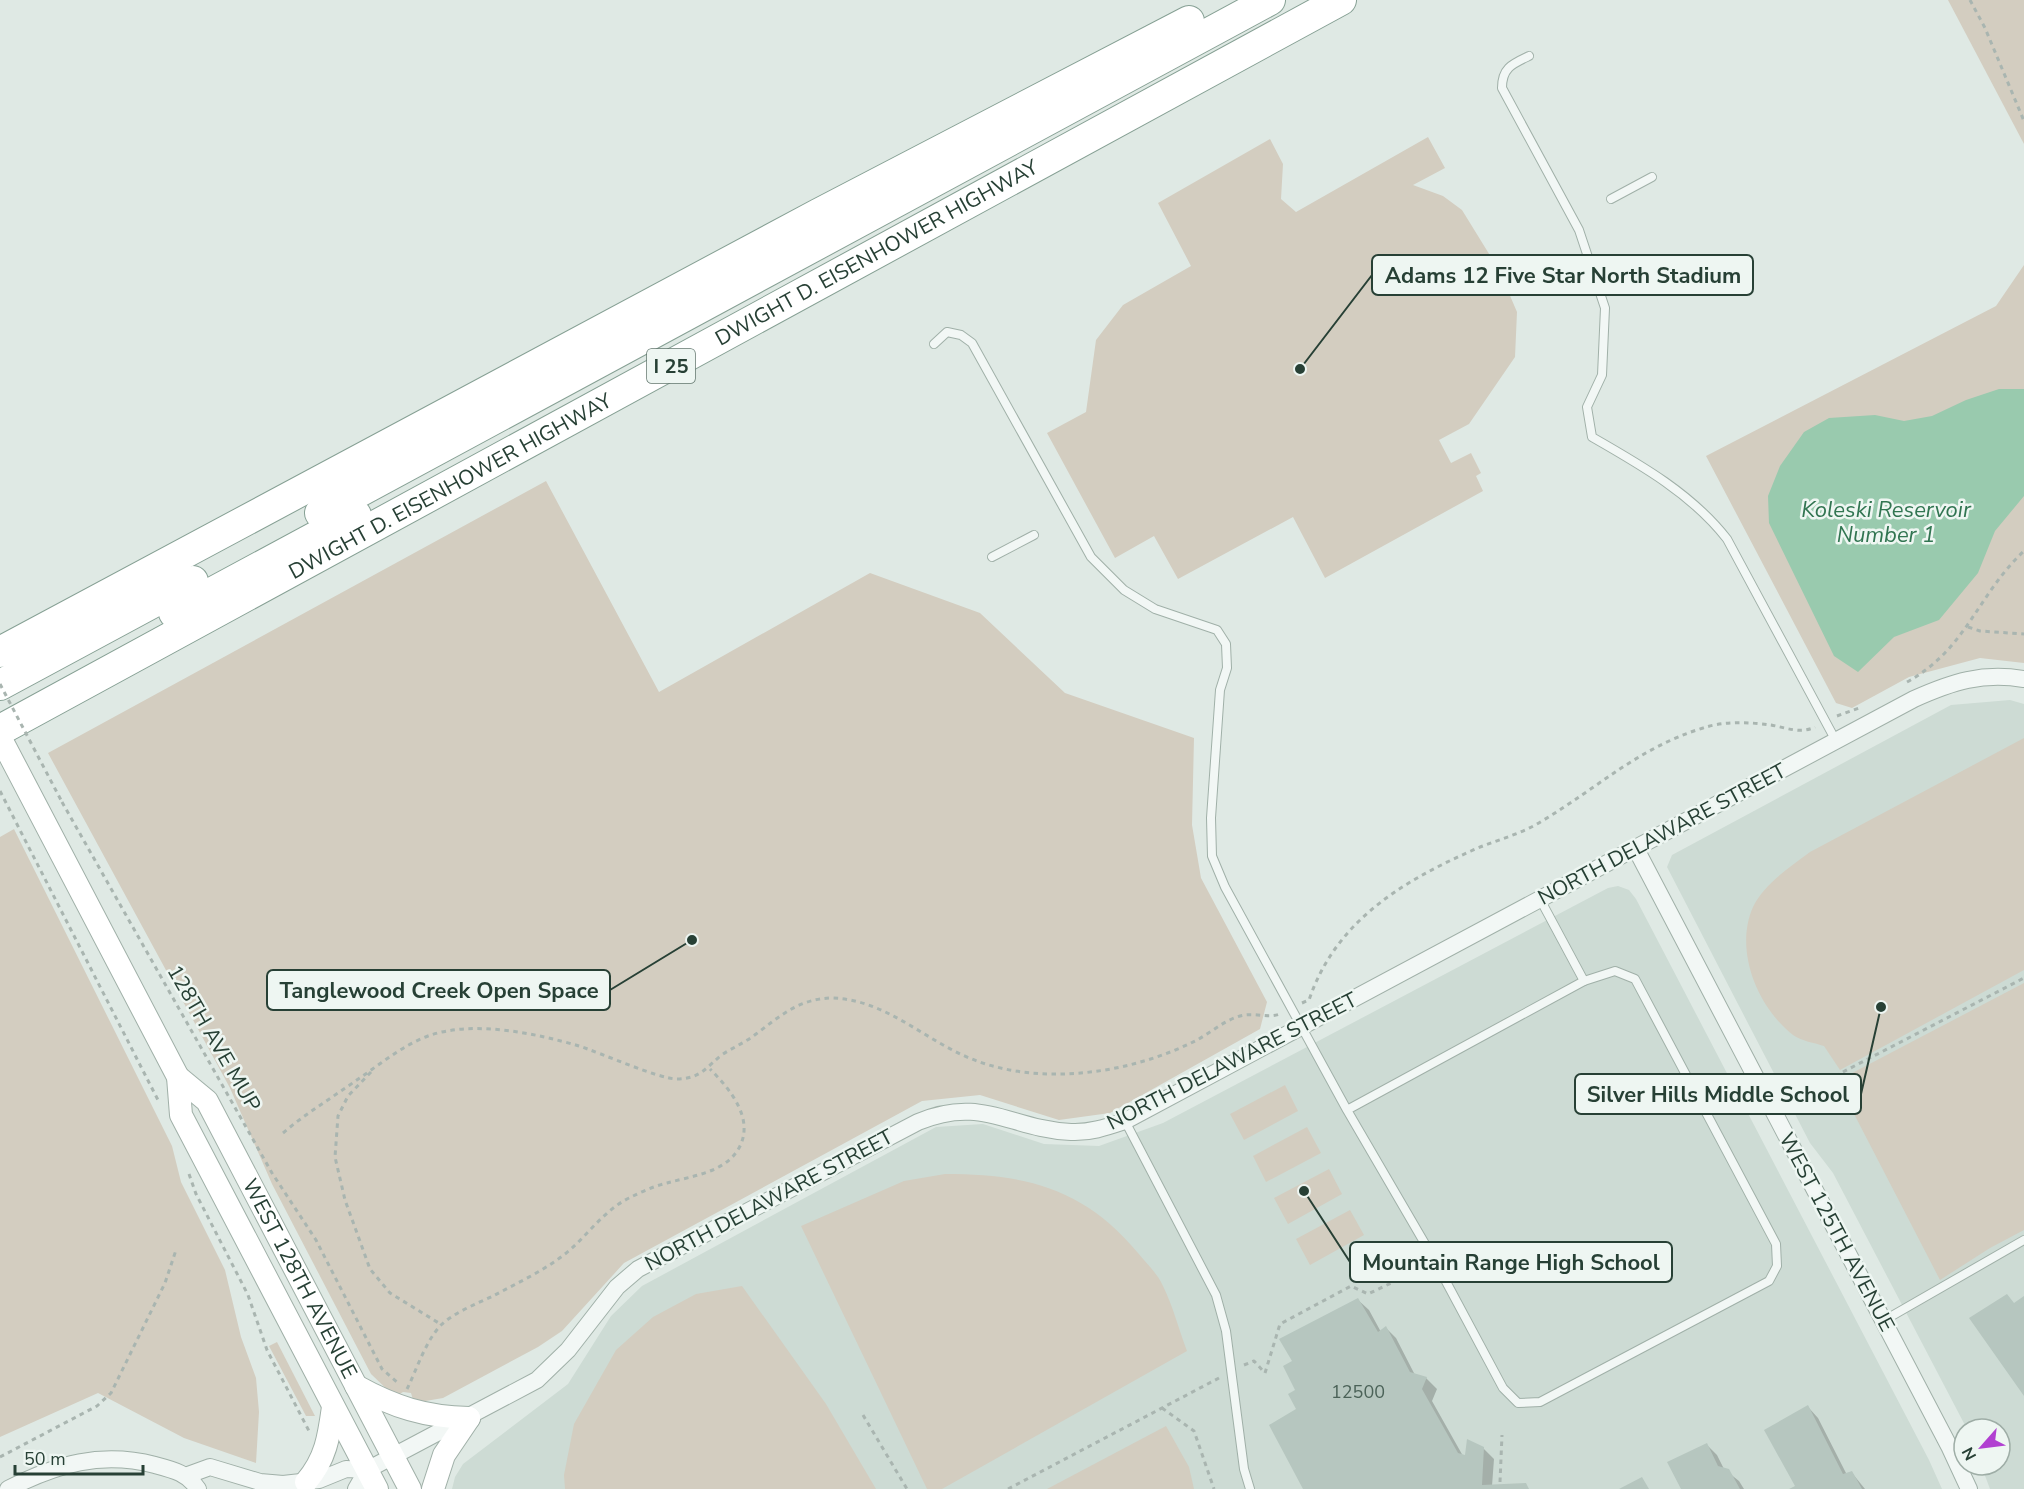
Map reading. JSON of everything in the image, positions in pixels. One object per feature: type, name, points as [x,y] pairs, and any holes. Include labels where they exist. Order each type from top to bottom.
[{"type":"highway","points":[[0,652],[807,219],[1228,0]]},
{"type":"highway","points":[[0,685],[1270,0]]},
{"type":"highway","points":[[0,707],[1311,0]]},
{"type":"highway","name":"DWIGHT D. EISENHOWER HIGHWAY","points":[[0,730],[308,565],[1017,174],[1341,0]]},
{"type":"main road","name":"WEST 128TH AVENUE","points":[[0,737],[178,1077],[207,1101],[410,1489]]},
{"type":"main road","name":"WEST 128TH AVENUE","points":[[178,1077],[181,1115],[333,1407],[366,1483]]},
{"type":"main road","points":[[356,1386],[385,1402],[411,1412],[438,1417],[468,1418]]},
{"type":"main road","points":[[306,1482],[319,1466],[325,1451],[333,1407]]},
{"type":"main road","points":[[433,1489],[444,1455],[468,1418]]},
{"type":"street","name":"NORTH DELAWARE STREET","points":[[8,1489],[58,1466],[95,1459],[132,1460],[190,1484],[210,1467],[260,1482],[306,1482],[346,1469],[366,1483],[393,1456],[526,1387],[548,1370],[568,1350],[617,1287],[638,1269],[918,1122],[940,1114],[962,1110],[987,1112],[1044,1128],[1073,1132],[1097,1130],[1125,1120],[1836,741],[1950,683],[1976,676],[2004,676],[2024,680]]},
{"type":"street","name":"WEST 125TH AVENUE","points":[[1636,849],[1969,1489]]},
{"type":"lane","points":[[1529,56],[1508,66],[1502,76],[1502,88],[1580,230],[1605,308],[1602,375],[1587,407],[1592,437],[1644,466],[1710,517],[1727,539],[1836,741]]},
{"type":"lane","points":[[1611,199],[1652,177]]},
{"type":"lane","points":[[934,344],[947,332],[962,335],[972,343],[1091,557],[1124,590],[1155,609],[1217,630],[1226,645],[1227,668],[1220,690],[1211,818],[1212,856],[1225,887],[1347,1110],[1436,1261],[1503,1388],[1518,1403],[1540,1402],[1769,1281],[1778,1266],[1776,1244],[1635,979],[1615,971],[1584,981],[1347,1110]]},
{"type":"lane","points":[[992,557],[1034,535]]},
{"type":"lane","points":[[1540,899],[1584,981]]},
{"type":"lane","points":[[1125,1120],[1216,1296],[1226,1331],[1244,1469],[1250,1489]]},
{"type":"lane","points":[[1883,1321],[2024,1240]]},
{"type":"path","points":[[1970,0],[1985,28],[2024,121]]},
{"type":"path","points":[[1906,683],[1941,658],[1968,627],[1997,579],[2024,551]]},
{"type":"path","points":[[1968,627],[1980,631],[2024,634]]},
{"type":"path","name":"128TH AVE MUP","points":[[0,685],[62,801],[272,1173],[316,1240],[382,1369],[407,1391]]},
{"type":"path","points":[[1309,1000],[1318,972],[1347,931],[1391,895],[1422,875],[1473,850],[1507,839],[1540,823],[1632,759],[1666,741],[1706,726],[1738,723],[1769,725],[1806,732],[1860,708]]},
{"type":"path","points":[[0,791],[18,826]]},
{"type":"path","points":[[1786,1102],[2024,978]]},
{"type":"path","points":[[283,1133],[395,1053],[431,1035],[485,1030],[528,1034],[569,1044],[675,1080],[710,1069],[721,1056],[781,1014],[806,1001],[833,998],[861,1002],[894,1015],[976,1061],[1015,1071],[1070,1074],[1113,1069],[1160,1055],[1194,1041],[1235,1017],[1249,1013],[1276,1016]]},
{"type":"path","points":[[376,1066],[348,1096],[338,1116],[335,1157],[345,1200],[369,1269],[390,1293],[442,1325]]},
{"type":"path","points":[[406,1397],[430,1340],[442,1325],[466,1308],[538,1272],[570,1249],[609,1210],[627,1199],[664,1183],[705,1173],[726,1162],[738,1150],[745,1133],[735,1098],[710,1069]]},
{"type":"path","points":[[0,1457],[97,1406],[111,1393],[165,1282],[176,1250]]},
{"type":"path","points":[[1008,1489],[1231,1371],[1254,1361],[1265,1373],[1280,1324],[1351,1286],[1368,1294],[1436,1261]]},
{"type":"path","points":[[1162,1408],[1194,1431],[1214,1489]]},
{"type":"path","points":[[863,1415],[907,1489]]},
{"type":"path","points":[[1500,1482],[1502,1435]]},
{"type":"shaded area","points":[[1948,0],[2024,0],[2024,144]]},
{"type":"shaded area","points":[[1428,137],[1445,168],[1413,185],[1443,196],[1462,210],[1499,270],[1517,312],[1515,357],[1469,424],[1439,440],[1451,463],[1471,453],[1481,473],[1476,476],[1483,491],[1325,578],[1293,517],[1178,579],[1154,536],[1115,558],[1047,433],[1086,412],[1096,340],[1123,305],[1191,266],[1158,203],[1270,139],[1283,164],[1281,199],[1296,212]]},
{"type":"shaded area","points":[[2024,265],[2024,663],[1980,658],[1909,677],[1852,708],[1836,703],[1706,456],[1996,306]]},
{"type":"shaded area","points":[[546,481],[659,692],[870,573],[980,613],[1065,693],[1194,738],[1192,825],[1201,878],[1267,1002],[1260,1029],[1110,1113],[1059,1120],[980,1095],[922,1101],[624,1263],[562,1331],[538,1347],[443,1398],[414,1403],[411,1393],[403,1392],[395,1397],[371,1374],[272,1184],[230,1088],[48,753]]},
{"type":"shaded area","points":[[2010,700],[2024,704],[2024,1489],[1990,1489],[1986,1477],[2012,1477],[2012,1417],[1961,1417],[1833,1173],[1810,1143],[1667,867],[1672,855],[1951,705]]},
{"type":"shaded area","points":[[2024,738],[2024,970],[1840,1070],[1824,1046],[1796,1037],[1780,1023],[1760,994],[1752,977],[1746,941],[1753,907],[1771,883],[1810,852]]},
{"type":"shaded area","points":[[14,829],[172,1146],[181,1182],[225,1270],[241,1337],[256,1378],[259,1412],[256,1463],[184,1438],[98,1393],[0,1437],[0,837]]},
{"type":"shaded area","points":[[1618,886],[1629,890],[1636,899],[1929,1460],[1942,1489],[452,1489],[455,1477],[463,1464],[568,1384],[611,1316],[642,1286],[936,1127],[983,1124],[1044,1144],[1099,1146],[1163,1123],[1608,888]]},
{"type":"shaded area","points":[[2024,983],[2024,1230],[1990,1248],[1940,1280],[1837,1081]]},
{"type":"shaded area","points":[[1285,1085],[1298,1111],[1244,1140],[1230,1114]]},
{"type":"shaded area","points":[[1307,1127],[1321,1153],[1266,1182],[1253,1156]]},
{"type":"shaded area","points":[[1329,1169],[1342,1194],[1288,1224],[1274,1198]]},
{"type":"shaded area","points":[[945,1174],[1002,1177],[1027,1182],[1075,1199],[1096,1213],[1118,1231],[1158,1277],[1170,1302],[1187,1351],[942,1489],[927,1489],[801,1226],[904,1181]]},
{"type":"shaded area","points":[[1350,1210],[1364,1235],[1310,1265],[1296,1239]]},
{"type":"shaded area","points":[[742,1286],[826,1404],[876,1489],[565,1489],[564,1475],[574,1424],[616,1350],[653,1317],[696,1294]]},
{"type":"shaded area","points":[[277,1342],[315,1416],[306,1416],[269,1346]]},
{"type":"shaded area","points":[[1166,1426],[1189,1467],[1194,1489],[1047,1489]]},
{"type":"water","name":"Koleski Reservoir Number 1","points":[[1999,389],[2024,389],[2024,496],[1995,531],[1978,573],[1939,620],[1894,637],[1858,672],[1834,656],[1769,523],[1768,496],[1780,466],[1804,432],[1829,418],[1875,415],[1904,421],[1932,416],[1966,400]]},
{"type":"building","points":[[2007,1294],[2014,1303],[2024,1296],[2024,1396],[1969,1318]]},
{"type":"building","points":[[1358,1298],[1378,1332],[1386,1326],[1410,1372],[1427,1377],[1422,1389],[1458,1453],[1465,1455],[1467,1439],[1484,1447],[1482,1485],[1526,1483],[1529,1489],[1303,1489],[1269,1425],[1296,1409],[1288,1394],[1295,1390],[1283,1366],[1292,1361],[1279,1339]]},
{"type":"building","points":[[1808,1405],[1843,1474],[1852,1471],[1862,1489],[1789,1489],[1795,1486],[1764,1430]]},
{"type":"building","points":[[1707,1443],[1718,1466],[1729,1469],[1740,1489],[1681,1489],[1667,1462]]},
{"type":"building","points":[[1642,1477],[1649,1489],[1619,1489]]},
{"type":"place","name":"Adams 12 Five Star North Stadium","points":[[1300,369]]},
{"type":"place","name":"Tanglewood Creek Open Space","points":[[692,940]]},
{"type":"place","name":"Silver Hills Middle School","points":[[1881,1007]]},
{"type":"place","name":"Mountain Range High School","points":[[1304,1191]]}]
